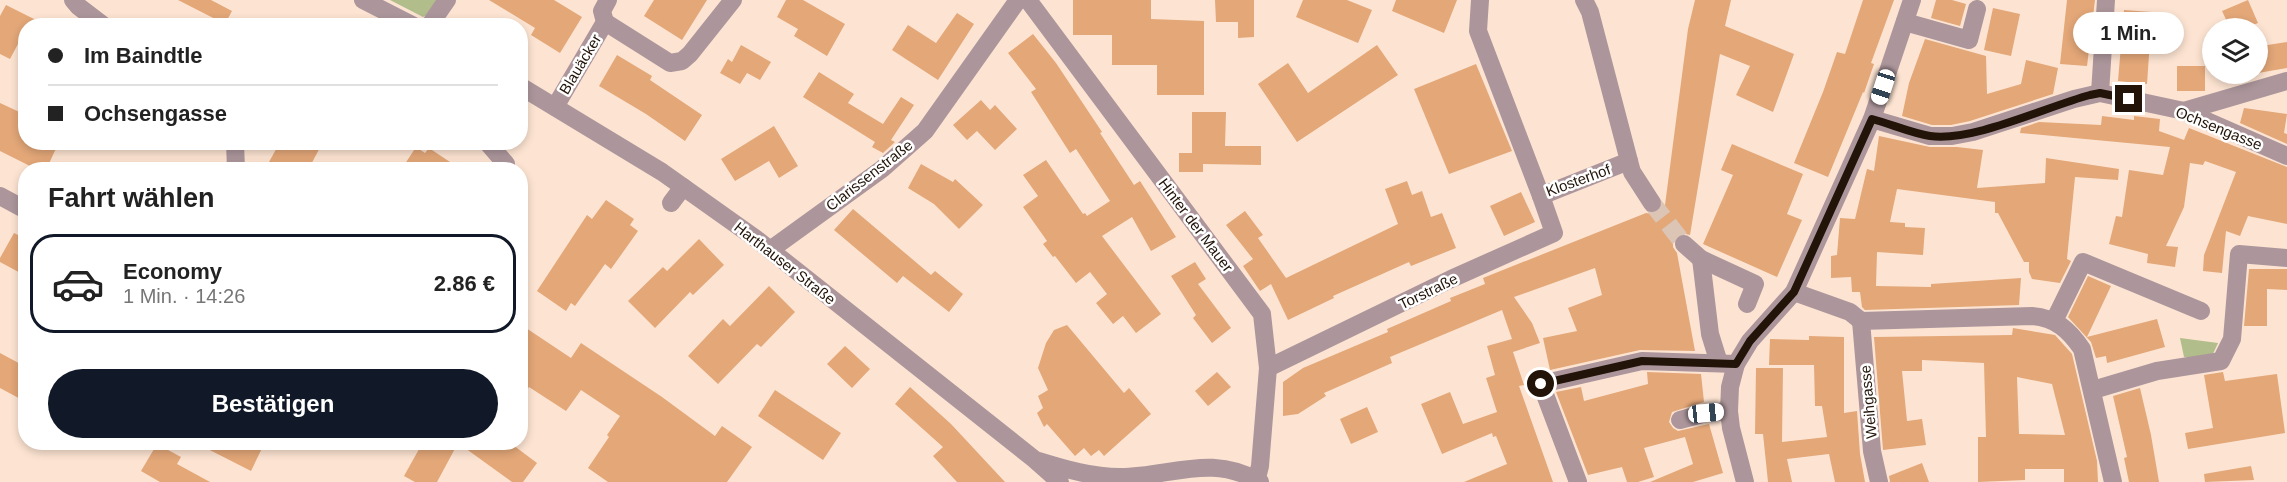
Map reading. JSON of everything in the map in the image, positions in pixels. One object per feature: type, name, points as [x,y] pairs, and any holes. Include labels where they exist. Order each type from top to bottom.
[{"type":"street","points":[[73,0],[94,18]]},
{"type":"street","points":[[363,0],[398,18]]},
{"type":"street","points":[[435,18],[447,0]]},
{"type":"street","name":"Blauäcker","points":[[608,0],[602,11],[605,22],[670,63],[682,61],[690,54],[732,0]]},
{"type":"street","name":"Clarissenstraße","points":[[770,250],[882,169],[925,131],[1018,0]]},
{"type":"street","name":"Hinter der Mauer","points":[[1028,0],[1262,314],[1268,368],[1257,481]]},
{"type":"street","name":"Klosterhof","points":[[1480,0],[1478,31],[1541,196],[1629,161],[1591,4]]},
{"type":"street","points":[[1578,482],[1541,384],[1642,361],[1727,364],[1750,341],[1794,292],[1872,119],[1912,0]]},
{"type":"street","points":[[2100,93],[2106,0]]},
{"type":"street","points":[[1905,22],[1968,40],[1977,9]]},
{"type":"street","name":"Blauäcker","points":[[555,107],[605,22]]},
{"type":"street","points":[[2184,111],[2287,81]]},
{"type":"street","name":"Harthauser Straße","points":[[528,91],[682,187],[770,250],[1060,482]]},
{"type":"street","name":"Ochsengasse","points":[[1872,119],[1930,136],[1952,136],[1973,132],[2074,99],[2100,93],[2184,111],[2287,156]]},
{"type":"street","points":[[494,150],[504,162]]},
{"type":"street","points":[[1629,161],[1632,171],[1652,203]]},
{"type":"street","points":[[671,203],[682,187]]},
{"type":"street","points":[[0,196],[18,206]]},
{"type":"street","name":"Torstraße","points":[[1268,368],[1451,279],[1554,233],[1541,196]]},
{"type":"street","points":[[1684,244],[1701,259],[1755,284],[1747,304]]},
{"type":"street","points":[[2093,390],[2157,371],[2221,361],[2232,339],[2239,254],[2287,258]]},
{"type":"street","points":[[1701,259],[1710,334],[1727,364],[1730,387],[1729,411],[1745,482]]},
{"type":"street","points":[[2054,321],[2083,262],[2201,311]]},
{"type":"street","points":[[1794,292],[1856,317],[2032,316],[2054,321],[2070,332],[2082,349],[2113,482]]},
{"type":"street","name":"Weihgasse","points":[[1856,317],[1872,451],[1879,482]]},
{"type":"street","points":[[1680,420],[1706,413],[1729,411]]},
{"type":"street","name":"Harthauser Straße","points":[[1034,459],[1090,478],[1120,477],[1208,466],[1225,468],[1257,481]]},
{"type":"green space","points":[[390,0],[439,0],[429,14],[423,17]]},
{"type":"green space","points":[[2180,338],[2218,343],[2212,356],[2204,359],[2184,357]]},
{"type":"building","points":[[178,0],[211,0],[232,11],[228,18],[213,18]]},
{"type":"building","points":[[489,0],[554,0],[582,17],[560,53],[531,35],[535,28],[528,24],[528,18],[519,18]]},
{"type":"building","points":[[654,0],[707,0],[682,40],[644,16]]},
{"type":"building","points":[[786,0],[803,0],[845,24],[827,56],[794,36],[798,29],[777,17]]},
{"type":"building","points":[[1073,0],[1151,0],[1151,19],[1204,21],[1204,95],[1157,95],[1157,65],[1112,65],[1112,35],[1073,35]]},
{"type":"building","points":[[1215,0],[1254,0],[1254,37],[1238,38],[1238,22],[1216,22]]},
{"type":"building","points":[[1303,0],[1347,0],[1372,10],[1358,43],[1296,17]]},
{"type":"building","points":[[1396,0],[1457,0],[1444,33],[1392,11]]},
{"type":"building","points":[[1695,0],[1731,0],[1725,26],[1794,54],[1773,112],[1736,95],[1750,66],[1720,54],[1690,235],[1673,231],[1673,247],[1677,253],[1695,351],[1640,350],[1550,370],[1543,338],[1577,331],[1568,308],[1602,295],[1595,268],[1514,297],[1532,323],[1540,343],[1513,352],[1524,385],[1519,386],[1553,482],[1464,482],[1507,464],[1496,436],[1493,437],[1492,433],[1442,454],[1421,404],[1450,392],[1463,424],[1497,412],[1486,378],[1495,375],[1487,346],[1512,339],[1502,310],[1390,357],[1392,363],[1324,393],[1326,396],[1298,414],[1283,416],[1283,382],[1303,368],[1388,332],[1387,329],[1451,301],[1450,298],[1485,284],[1483,278],[1646,213],[1659,212],[1665,205],[1688,29]]},
{"type":"building","points":[[1863,0],[1894,0],[1871,63],[1874,64],[1864,93],[1828,177],[1794,163],[1837,52],[1845,54]]},
{"type":"building","points":[[1936,0],[1952,0],[1966,4],[1960,26],[1931,18]]},
{"type":"building","points":[[2067,0],[2095,0],[2087,66],[2060,64]]},
{"type":"building","points":[[2248,0],[2256,18],[2225,18],[2222,11]]},
{"type":"building","points":[[6,5],[32,18],[18,18],[18,44],[10,59],[0,54],[0,16]]},
{"type":"building","points":[[1993,8],[2020,14],[2011,56],[1984,50]]},
{"type":"building","points":[[2124,10],[2152,12],[2147,84],[2118,81]]},
{"type":"building","points":[[957,13],[974,24],[938,80],[892,50],[908,25],[936,43]]},
{"type":"building","points":[[1033,34],[1056,63],[1134,185],[1140,181],[1176,237],[1151,251],[1132,217],[1102,236],[1161,314],[1136,333],[1123,316],[1113,324],[1096,303],[1107,294],[1090,272],[1076,283],[1043,244],[1047,241],[1023,207],[1038,196],[1023,175],[1046,160],[1083,214],[1087,216],[1110,201],[1076,149],[1070,153],[1031,92],[1036,89],[1008,53]]},
{"type":"building","points":[[1925,39],[1986,56],[1987,94],[2021,84],[2026,60],[2058,68],[2053,94],[1951,125],[1932,125],[1902,116],[1909,83]]},
{"type":"building","points":[[2287,42],[2287,68],[2268,71],[2268,45]]},
{"type":"building","points":[[741,45],[771,62],[760,80],[747,73],[740,84],[720,73],[728,59],[732,62]]},
{"type":"building","points":[[1377,45],[1398,75],[1297,142],[1258,84],[1288,63],[1308,93]]},
{"type":"building","points":[[617,55],[652,76],[650,80],[702,115],[685,141],[599,86]]},
{"type":"building","points":[[1476,64],[1512,151],[1449,174],[1414,89]]},
{"type":"building","points":[[2177,66],[2202,66],[2202,84],[2205,84],[2205,91],[2177,91]]},
{"type":"building","points":[[819,72],[854,94],[848,103],[883,124],[901,97],[914,105],[891,140],[895,142],[883,153],[872,147],[875,142],[803,97]]},
{"type":"building","points":[[981,100],[990,110],[995,105],[1017,129],[995,150],[977,131],[967,140],[953,125]]},
{"type":"building","points":[[0,103],[18,111],[18,150],[55,150],[50,162],[22,162],[0,151]]},
{"type":"building","points":[[2244,108],[2287,114],[2284,133],[2287,134],[2287,144],[2240,123]]},
{"type":"building","points":[[1192,112],[1226,112],[1225,146],[1261,146],[1261,165],[1203,164],[1203,172],[1179,172],[1179,153],[1192,153]]},
{"type":"building","points":[[2102,116],[2134,120],[2134,116],[2160,119],[2159,131],[2184,140],[2189,128],[2287,167],[2287,224],[2248,216],[2240,236],[2226,231],[2222,273],[2203,271],[2204,255],[2236,172],[2205,161],[2203,165],[2190,163],[2184,207],[2166,246],[2178,247],[2175,267],[2147,263],[2148,254],[2109,244],[2116,216],[2122,217],[2129,170],[2163,175],[2170,147],[2020,133],[2021,128],[2039,122],[2101,125]]},
{"type":"building","points":[[774,126],[798,166],[779,178],[769,161],[735,181],[721,159]]},
{"type":"building","points":[[1879,136],[1930,147],[1983,150],[1977,188],[2045,183],[2046,158],[2119,169],[2118,180],[2075,177],[2067,259],[2071,261],[2060,283],[2032,279],[2029,262],[2024,262],[1998,213],[1995,213],[1995,202],[1897,189],[1890,222],[1905,223],[1905,227],[1925,228],[1923,255],[1877,252],[1876,286],[1931,287],[1931,284],[2021,278],[2019,305],[1865,310],[1862,307],[1860,292],[1852,292],[1851,277],[1831,278],[1831,256],[1837,255],[1840,218],[1855,219],[1867,169],[1874,171]]},
{"type":"building","points":[[1732,144],[1803,174],[1787,214],[1802,220],[1777,277],[1703,244],[1733,175],[1721,170]]},
{"type":"building","points":[[276,150],[319,150],[312,162],[269,162]]},
{"type":"building","points":[[414,150],[425,153],[427,150],[432,150],[450,162],[406,162]]},
{"type":"building","points":[[921,164],[953,182],[955,179],[983,205],[959,229],[934,204],[908,188]]},
{"type":"building","points":[[1407,181],[1412,195],[1422,191],[1431,217],[1442,213],[1456,248],[1411,266],[1409,262],[1333,296],[1334,298],[1288,320],[1271,284],[1260,291],[1243,266],[1253,259],[1226,225],[1245,211],[1263,235],[1258,238],[1286,278],[1398,224],[1385,189]]},
{"type":"building","points":[[1521,192],[1535,222],[1504,236],[1490,206]]},
{"type":"building","points":[[606,200],[634,219],[630,225],[638,231],[611,269],[605,264],[575,306],[571,303],[566,311],[537,291],[587,215],[592,219]]},
{"type":"building","points":[[853,209],[931,275],[935,271],[963,294],[949,312],[903,276],[897,283],[834,230]]},
{"type":"building","points":[[14,233],[18,235],[18,272],[0,262]]},
{"type":"building","points":[[699,239],[724,265],[693,295],[690,292],[655,328],[628,301],[663,267],[667,271]]},
{"type":"building","points":[[1195,262],[1206,279],[1198,284],[1231,328],[1212,343],[1193,318],[1196,315],[1171,276]]},
{"type":"building","points":[[2249,269],[2287,269],[2287,290],[2267,289],[2267,326],[2244,326]]},
{"type":"building","points":[[2088,276],[2111,286],[2087,337],[2157,319],[2165,347],[2107,363],[2106,356],[2096,358],[2091,342],[2068,317]]},
{"type":"building","points":[[769,286],[795,312],[761,347],[757,344],[718,384],[688,356],[723,319],[730,326]]},
{"type":"building","points":[[1067,325],[1124,393],[1129,388],[1151,414],[1104,456],[1099,450],[1091,456],[1084,448],[1075,456],[1047,424],[1044,427],[1037,413],[1043,408],[1038,396],[1048,390],[1038,368],[1046,343],[1054,330]]},
{"type":"building","points":[[2013,328],[2055,335],[2072,354],[2097,461],[2098,482],[2064,482],[2064,469],[2025,469],[2025,480],[1978,482],[1978,437],[1986,437],[1984,363],[1922,360],[1922,371],[1902,371],[1907,421],[1922,419],[1926,445],[1883,450],[1874,337],[2012,335]],"holes":[[[2017,377],[2052,384],[2065,435],[2019,434]]]},
{"type":"building","points":[[528,329],[571,358],[581,343],[662,397],[715,436],[722,426],[752,447],[727,482],[608,482],[588,468],[620,416],[581,390],[566,411],[529,387]]},
{"type":"building","points":[[1809,336],[1844,337],[1844,413],[1857,411],[1860,454],[1865,482],[1835,482],[1829,454],[1787,459],[1792,482],[1768,482],[1763,434],[1755,434],[1756,368],[1783,368],[1782,442],[1827,437],[1822,406],[1815,406],[1814,365],[1769,365],[1770,339],[1809,340]]},
{"type":"building","points":[[845,346],[870,369],[852,388],[827,364]]},
{"type":"building","points":[[0,353],[18,363],[18,398],[0,388]]},
{"type":"building","points":[[1217,372],[1231,387],[1208,406],[1195,391]]},
{"type":"building","points":[[1647,372],[1701,374],[1704,402],[1672,412],[1669,422],[1678,431],[1709,424],[1723,473],[1693,482],[1650,482],[1693,464],[1685,437],[1644,448],[1654,477],[1638,482],[1627,482],[1622,467],[1588,475],[1556,392],[1581,387],[1584,401],[1648,384]]},
{"type":"building","points":[[2223,372],[2225,381],[2277,374],[2285,433],[2188,449],[2185,433],[2213,428],[2204,375]]},
{"type":"building","points":[[910,387],[951,424],[1005,482],[957,482],[933,456],[943,447],[895,404]]},
{"type":"building","points":[[2140,388],[2159,482],[2129,482],[2124,458],[2127,457],[2113,396]]},
{"type":"building","points":[[775,390],[841,433],[823,460],[758,416]]},
{"type":"building","points":[[1367,407],[1378,432],[1351,444],[1340,419]]},
{"type":"building","points":[[153,450],[168,450],[181,457],[177,464],[210,482],[160,482],[141,471]]},
{"type":"building","points":[[210,450],[261,450],[251,471]]},
{"type":"building","points":[[419,450],[454,450],[437,482],[415,482],[404,476]]},
{"type":"building","points":[[468,450],[520,450],[537,463],[523,482],[512,482]]},
{"type":"building","points":[[1922,463],[1929,482],[1890,482],[1889,476]]},
{"type":"building","points":[[2251,466],[2254,480],[2205,482],[2204,474]]},
{"type":"tunnel","points":[[1652,203],[1684,244]]},
{"type":"route","points":[[1541,384],[1642,361],[1736,364],[1750,341],[1794,292],[1872,119],[1930,136],[1952,136],[1973,132],[2090,95],[2100,93],[2129,99]]}]
